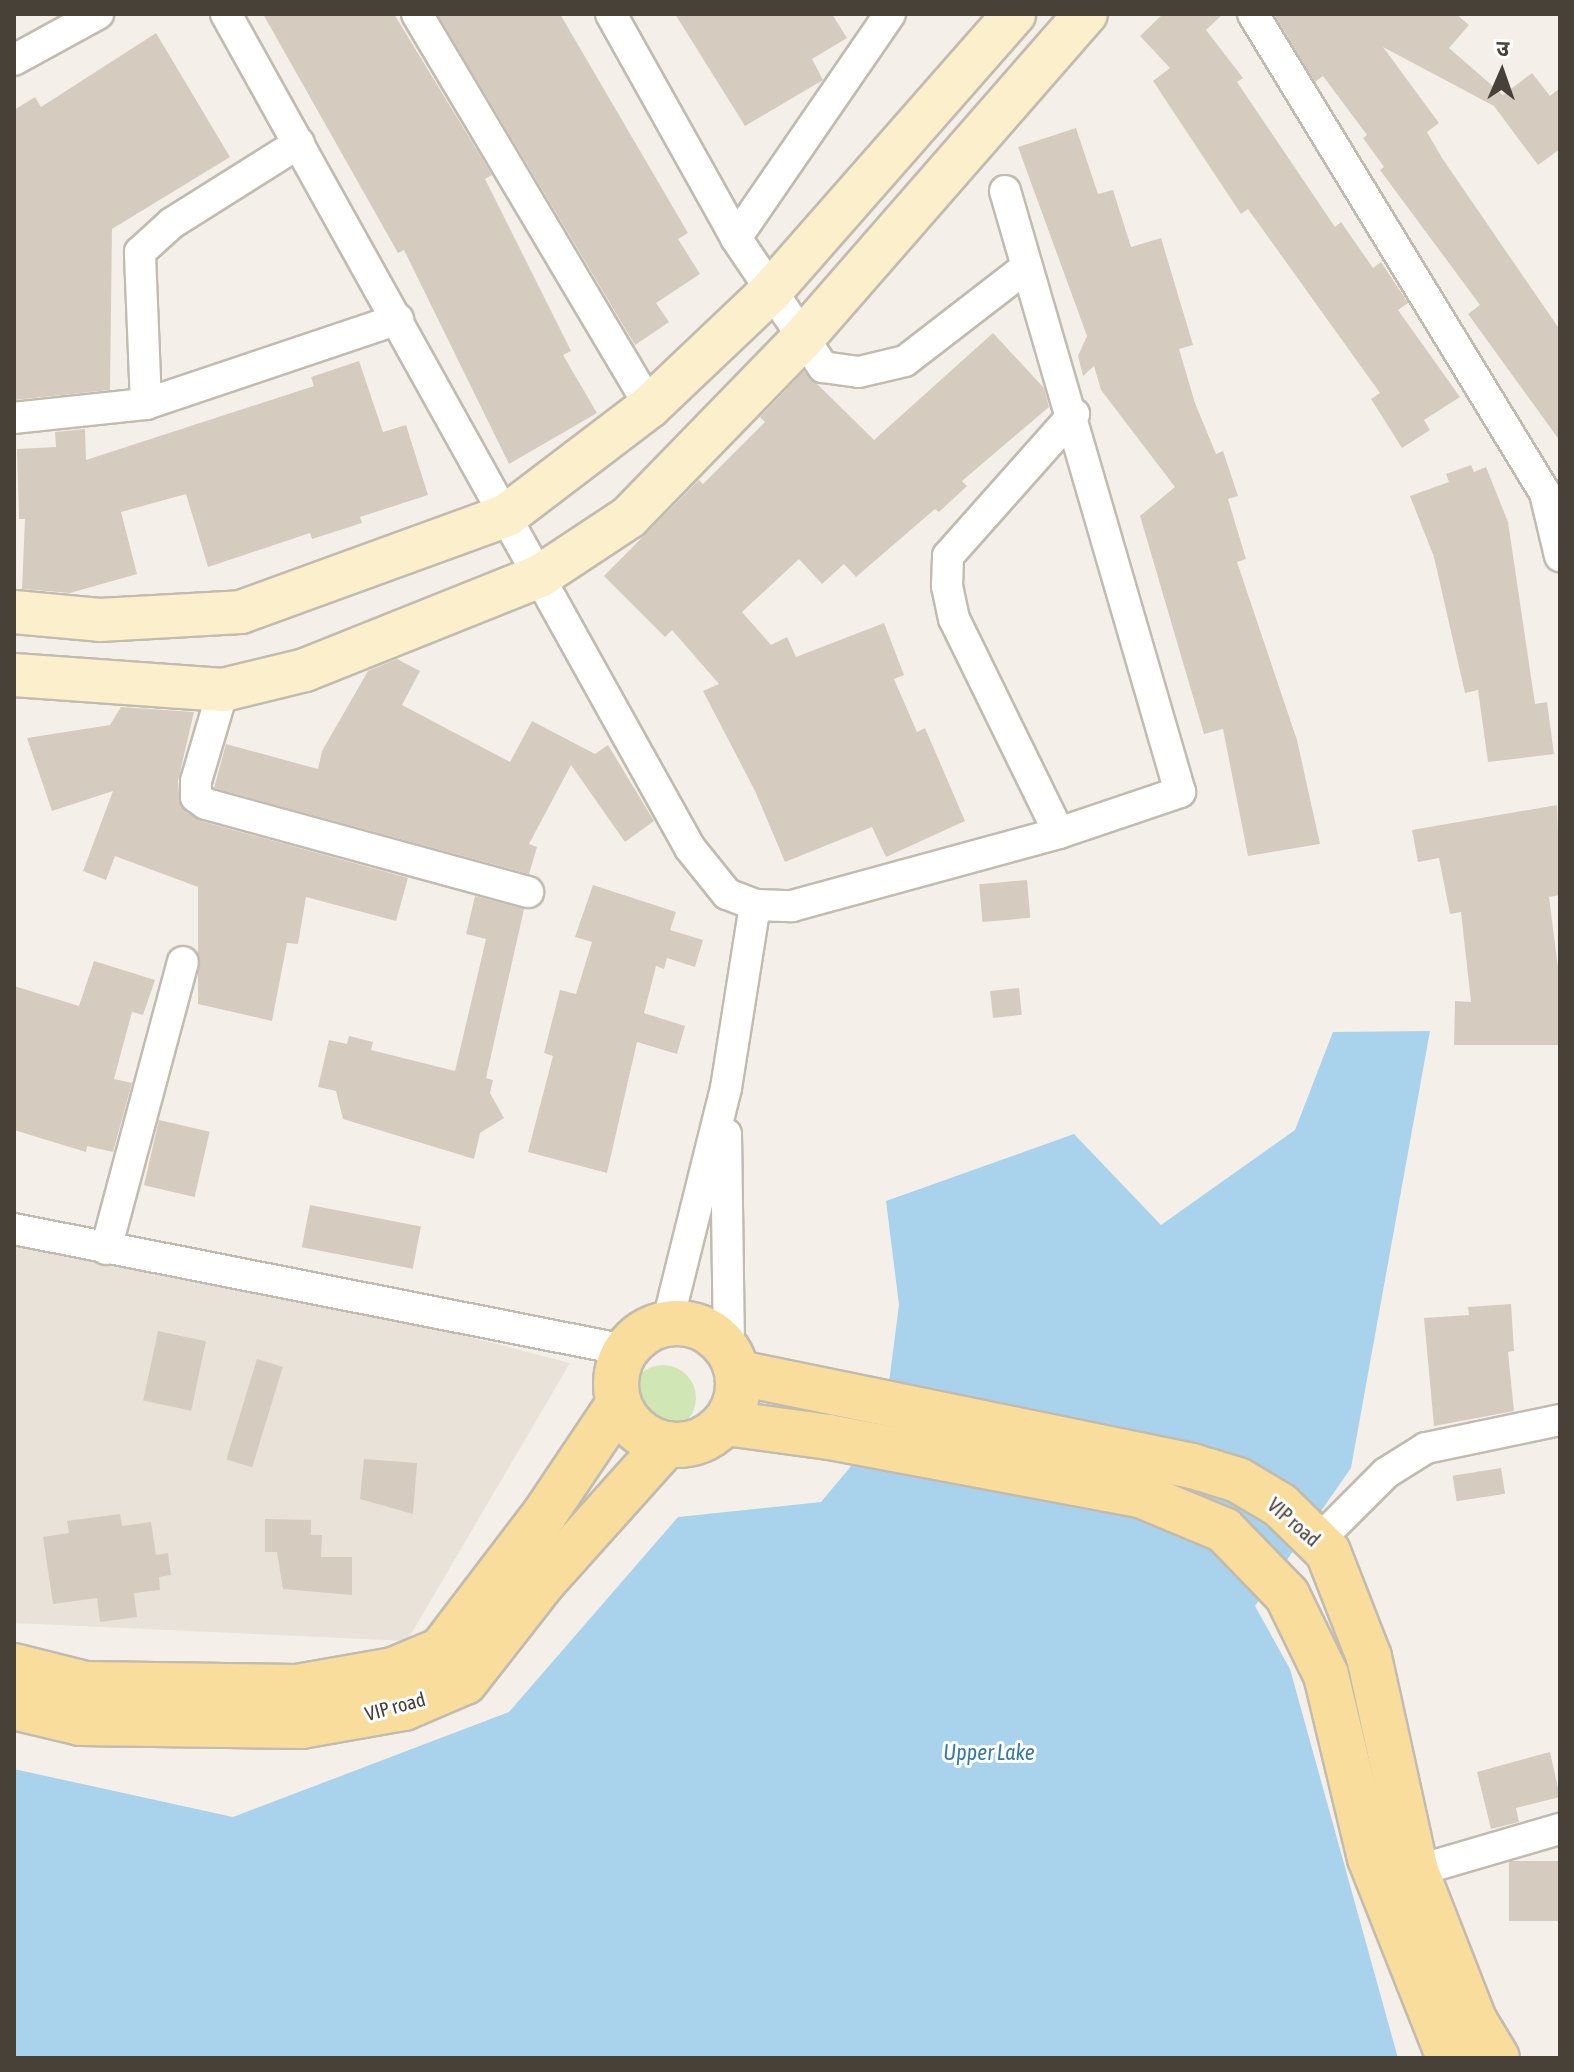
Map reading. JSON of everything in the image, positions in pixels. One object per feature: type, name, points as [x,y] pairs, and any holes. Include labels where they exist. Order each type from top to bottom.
[{"type":"main road","name":"VIP road","points":[[667,1324],[685,1323],[710,1331],[734,1361],[837,1394],[1208,1471],[1238,1480],[1280,1505],[1328,1552],[1369,1657],[1416,1871],[1474,2020],[1497,2058]]},
{"type":"main road","points":[[667,1324],[651,1328],[625,1350],[615,1377],[618,1405],[637,1432],[666,1445],[699,1441],[726,1423],[738,1400],[734,1361]]},
{"type":"main road","name":"VIP road","points":[[14,1666],[85,1684],[297,1687],[393,1670],[441,1650],[544,1515],[618,1405]]},
{"type":"main road","points":[[726,1423],[829,1437],[1140,1495],[1224,1530],[1287,1595],[1326,1675],[1370,1858],[1449,2058]]},
{"type":"main road","name":"VIP road","points":[[14,1707],[80,1723],[301,1726],[404,1708],[465,1682],[544,1581],[666,1445]]},
{"type":"street","points":[[14,60],[98,14]]},
{"type":"street","points":[[226,14],[690,848],[727,894],[755,905],[792,906],[1059,833],[1180,792],[1074,414],[1024,269],[1005,191]]},
{"type":"street","points":[[417,14],[650,406]]},
{"type":"street","points":[[611,14],[736,238],[823,367],[859,372],[905,361],[1024,269]]},
{"type":"street","points":[[736,238],[890,14]]},
{"type":"street","points":[[14,612],[100,620],[241,612],[507,515],[650,406],[770,292],[1014,14]]},
{"type":"street","points":[[14,675],[223,690],[305,670],[540,576],[629,517],[802,339],[1086,14]]},
{"type":"street","points":[[1253,14],[1545,493],[1560,556]]},
{"type":"street","points":[[146,404],[140,252],[172,223],[299,143]]},
{"type":"street","points":[[14,418],[146,404],[398,319]]},
{"type":"street","points":[[1059,833],[954,619],[947,586],[948,556],[1074,414]]},
{"type":"street","points":[[223,690],[196,781],[196,797],[206,804],[528,892]]},
{"type":"street","points":[[667,1324],[726,1088],[755,905]]},
{"type":"street","points":[[106,1249],[183,962]]},
{"type":"street","points":[[726,1088],[734,1361]]},
{"type":"street","points":[[14,1229],[625,1350]]},
{"type":"street","points":[[1314,1537],[1386,1473],[1426,1448],[1560,1420]]},
{"type":"street","points":[[1416,1871],[1560,1829]]},
{"type":"shaded area","points":[[14,1219],[570,1363],[407,1641],[14,1623]]},
{"type":"green space","points":[[663,1365],[676,1368],[686,1375],[693,1385],[696,1398],[693,1411],[686,1421],[676,1428],[663,1431],[650,1428],[640,1421],[633,1411],[630,1398],[633,1385],[640,1375],[650,1368]]},
{"type":"water","name":"Upper Lake","points":[[1430,1031],[1351,1468],[1255,1606],[1290,1669],[1398,2058],[14,2058],[14,1769],[233,1817],[509,1712],[678,1517],[821,1502],[883,1428],[899,1305],[886,1201],[1074,1134],[1161,1225],[1295,1130],[1333,1032]]},
{"type":"building","points":[[263,14],[394,14],[492,175],[485,179],[571,351],[563,355],[597,413],[509,464],[404,250],[398,253]]},
{"type":"building","points":[[560,14],[688,233],[678,239],[700,274],[656,303],[669,322],[635,345],[438,15]]},
{"type":"building","points":[[675,14],[832,14],[847,38],[812,59],[823,80],[745,126]]},
{"type":"building","points":[[1163,14],[1223,14],[1206,30],[1243,78],[1237,82],[1335,227],[1341,222],[1373,268],[1381,262],[1408,303],[1398,310],[1460,397],[1424,420],[1430,430],[1402,448],[1371,399],[1380,393],[1248,209],[1241,214],[1153,81],[1170,68],[1140,36]]},
{"type":"building","points":[[1274,14],[1456,14],[1469,25],[1449,48],[1503,95],[1532,73],[1550,96],[1560,88],[1560,149],[1538,165],[1494,106],[1383,47],[1439,123],[1427,132],[1442,158],[1560,330],[1560,441],[1468,314],[1480,305],[1380,170],[1384,167],[1363,138],[1367,135],[1323,76],[1315,82]]},
{"type":"building","points":[[156,33],[230,157],[112,229],[110,390],[14,400],[14,110],[35,97],[41,107]]},
{"type":"building","points":[[1076,128],[1098,194],[1113,190],[1131,247],[1161,238],[1193,345],[1179,349],[1195,403],[1216,454],[1223,451],[1238,496],[1228,499],[1246,559],[1237,562],[1297,740],[1320,844],[1248,856],[1223,729],[1204,734],[1140,516],[1175,487],[1101,390],[1094,366],[1083,376],[1078,356],[1087,336],[1018,147]]},
{"type":"building","points":[[993,333],[1044,388],[1049,407],[962,481],[967,486],[939,512],[935,509],[856,577],[844,564],[822,584],[799,559],[742,612],[771,645],[787,637],[796,657],[884,623],[904,675],[894,679],[917,732],[925,728],[965,821],[886,857],[872,827],[785,862],[755,791],[703,691],[719,684],[672,630],[665,637],[604,576],[699,480],[703,484],[765,422],[760,417],[804,371],[874,440]]},
{"type":"building","points":[[359,361],[383,432],[406,425],[428,495],[360,517],[362,523],[312,539],[310,533],[208,567],[186,494],[121,512],[137,574],[70,593],[22,589],[25,519],[19,519],[17,449],[56,447],[55,432],[85,429],[86,460],[314,386],[311,377]]},
{"type":"building","points":[[1471,465],[1474,472],[1486,467],[1508,522],[1535,704],[1547,702],[1554,754],[1488,762],[1478,690],[1465,693],[1434,557],[1410,496],[1449,482],[1446,474]]},
{"type":"building","points":[[397,659],[420,671],[402,705],[510,762],[532,721],[595,754],[608,745],[654,821],[625,842],[571,765],[529,844],[537,847],[529,874],[214,788],[226,744],[318,769],[322,751],[368,671]]},
{"type":"building","points":[[121,707],[194,712],[178,781],[180,805],[186,812],[201,821],[408,878],[396,921],[306,897],[298,944],[287,943],[272,1021],[198,1004],[198,887],[115,856],[106,880],[83,871],[113,791],[52,811],[27,738],[110,725]]},
{"type":"building","points":[[1557,805],[1560,895],[1549,897],[1560,984],[1560,1045],[1454,1045],[1455,1001],[1471,1002],[1461,912],[1450,914],[1439,858],[1418,862],[1412,830]]},
{"type":"building","points":[[1027,880],[1030,918],[982,922],[979,884]]},
{"type":"building","points":[[593,885],[676,912],[670,930],[703,940],[695,967],[667,958],[664,969],[656,966],[644,1013],[685,1026],[677,1054],[637,1042],[607,1173],[528,1152],[553,1056],[544,1053],[560,990],[576,994],[592,942],[575,937]]},
{"type":"building","points":[[475,896],[524,909],[486,1078],[493,1080],[490,1093],[504,1118],[480,1133],[474,1159],[343,1119],[336,1091],[318,1087],[329,1040],[347,1044],[349,1036],[373,1042],[371,1050],[455,1071],[486,939],[466,934]]},
{"type":"building","points":[[94,961],[155,980],[143,1015],[132,1012],[114,1079],[132,1083],[113,1152],[87,1146],[86,1152],[14,1130],[14,986],[79,1006]]},
{"type":"building","points":[[1019,988],[1022,1015],[993,1018],[990,991]]},
{"type":"building","points":[[159,1120],[210,1132],[195,1197],[144,1185]]},
{"type":"building","points":[[310,1205],[421,1227],[413,1269],[302,1247]]},
{"type":"building","points":[[1511,1304],[1514,1351],[1508,1352],[1514,1411],[1434,1426],[1424,1318],[1469,1315],[1468,1307]]},
{"type":"building","points":[[158,1331],[206,1341],[191,1411],[143,1400]]},
{"type":"building","points":[[257,1359],[283,1367],[252,1467],[226,1459]]},
{"type":"building","points":[[364,1459],[417,1463],[413,1514],[360,1499]]},
{"type":"building","points":[[1501,1468],[1505,1494],[1457,1501],[1453,1476]]},
{"type":"building","points":[[120,1514],[122,1526],[151,1522],[156,1555],[168,1553],[171,1575],[159,1577],[160,1590],[134,1593],[137,1617],[100,1622],[97,1598],[53,1604],[43,1537],[69,1533],[67,1521]]},
{"type":"building","points":[[265,1519],[311,1520],[311,1535],[322,1535],[321,1557],[352,1557],[352,1595],[283,1589],[277,1552],[265,1552]]},
{"type":"building","points":[[1550,1752],[1560,1797],[1516,1808],[1519,1822],[1491,1829],[1477,1772]]},
{"type":"building","points":[[1509,1861],[1560,1861],[1560,1921],[1509,1921]]}]
